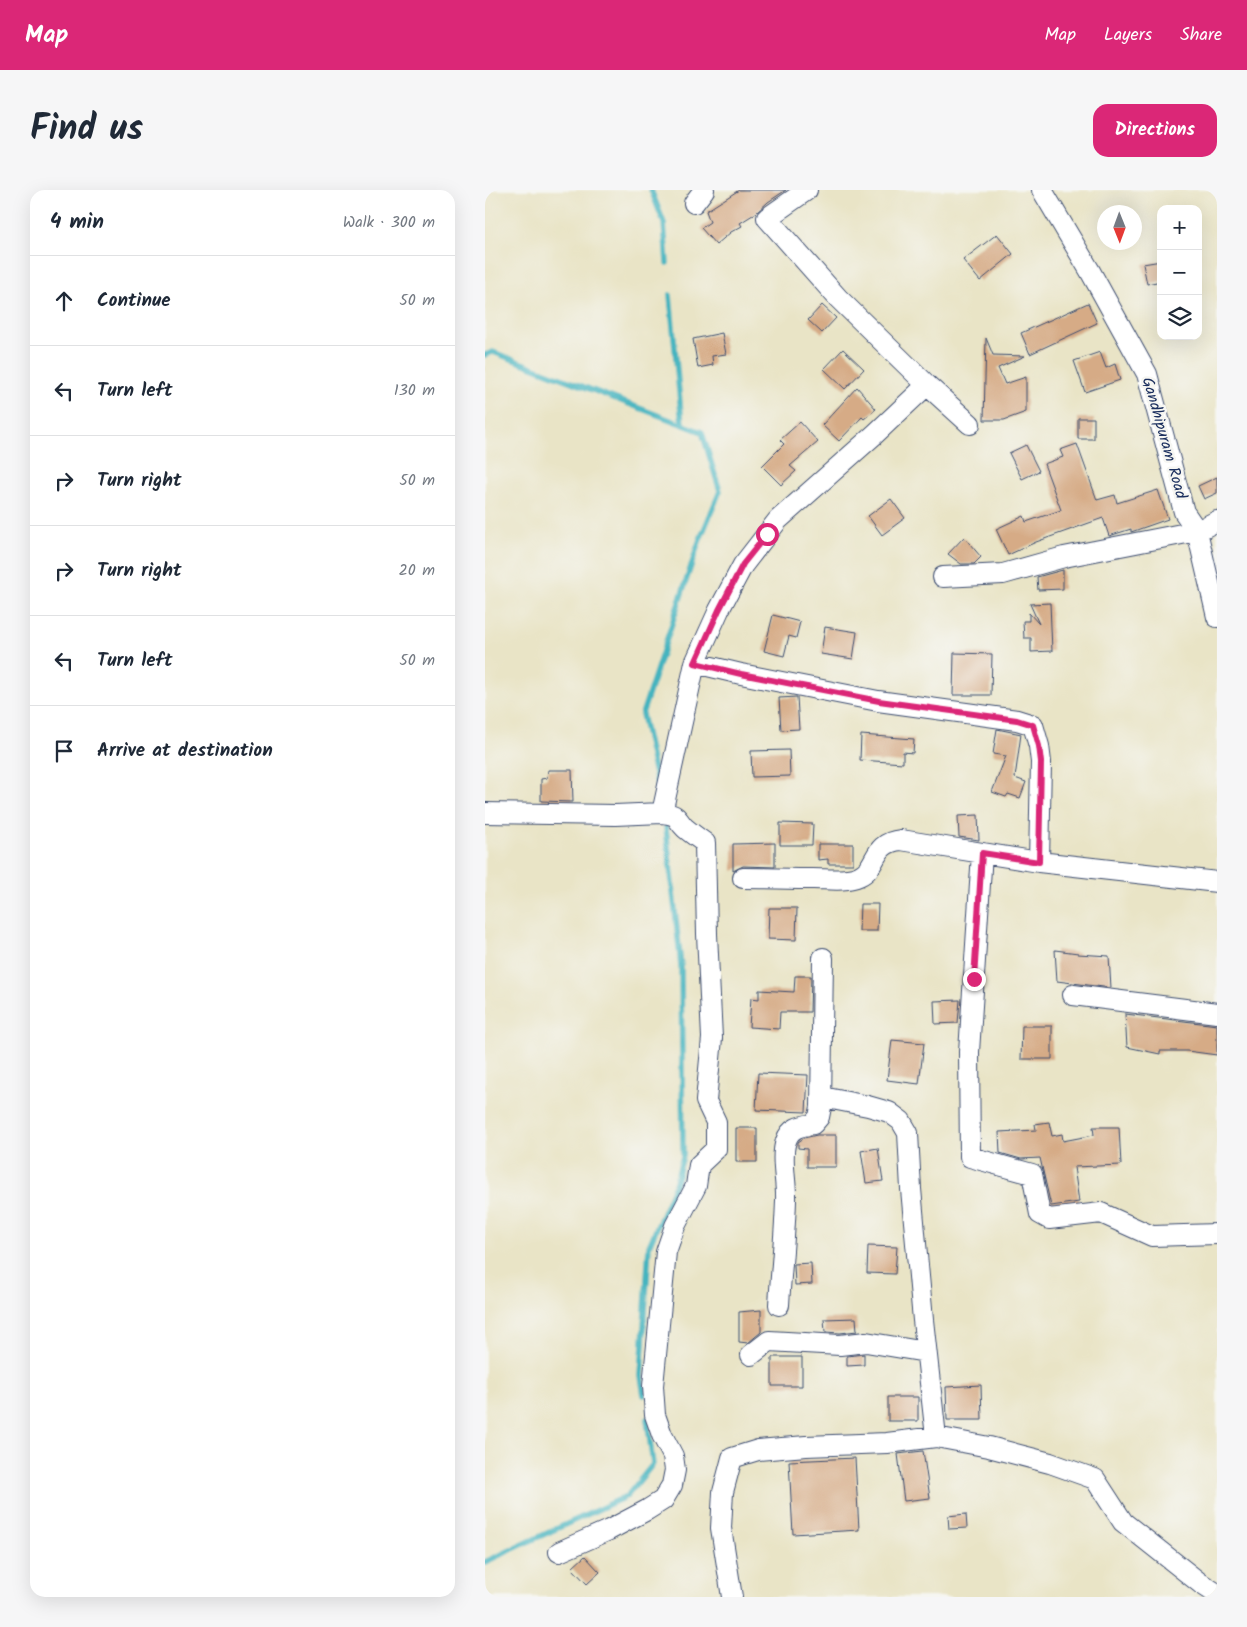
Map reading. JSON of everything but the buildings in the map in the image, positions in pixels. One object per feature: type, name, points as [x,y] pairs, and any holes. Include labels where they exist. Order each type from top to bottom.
[{"type":"street","points":[[807,190],[767,218],[838,298],[970,424]]},
{"type":"street","name":"Gandhipuram Road","points":[[1043,190],[1147,374],[1185,512],[1197,531],[1217,618]]},
{"type":"street","points":[[662,813],[695,663],[719,610],[743,564],[778,520],[927,385]]},
{"type":"street","points":[[943,577],[1003,574],[1064,557],[1197,531],[1217,521]]},
{"type":"street","points":[[695,663],[879,701],[1017,720],[1033,725],[1041,762],[1039,862]]},
{"type":"street","points":[[485,813],[615,815],[662,813],[678,818],[683,827],[705,842],[712,1038],[707,1101],[717,1122],[716,1149],[699,1165],[696,1186],[675,1226],[666,1252],[653,1386],[655,1415],[662,1435],[673,1456],[675,1470],[672,1484],[663,1500],[609,1530],[559,1552]]},
{"type":"street","points":[[743,878],[841,880],[859,876],[867,869],[882,847],[891,841],[901,840],[1039,862],[1217,882]]},
{"type":"street","points":[[982,853],[969,1052],[970,1156],[1032,1174],[1040,1214],[1049,1219],[1101,1213],[1153,1236],[1217,1234]]},
{"type":"street","points":[[779,1305],[786,1198],[785,1142],[791,1130],[813,1124],[819,1117],[823,958]]},
{"type":"street","points":[[1073,995],[1217,1013]]},
{"type":"street","points":[[821,1097],[889,1112],[901,1121],[908,1133],[926,1352],[936,1436]]},
{"type":"street","points":[[751,1355],[769,1341],[840,1346],[866,1342],[926,1352]]},
{"type":"street","points":[[732,1597],[721,1528],[723,1492],[732,1458],[759,1450],[887,1442],[936,1436],[989,1447],[1050,1463],[1095,1479],[1123,1522],[1200,1583],[1217,1594]]},
{"type":"waterway","points":[[651,190],[664,223],[667,263]]},
{"type":"waterway","points":[[670,295],[682,424]]},
{"type":"waterway","points":[[485,355],[493,352],[702,432],[720,491],[699,542],[642,714],[659,793]]},
{"type":"waterway","points":[[644,1395],[641,1376],[649,1246],[675,1185],[683,1156],[681,966],[666,828]]},
{"type":"waterway","points":[[485,1562],[627,1496],[653,1464],[647,1419]]},
{"type":"route","points":[[767,534],[743,564],[719,610],[695,663],[879,701],[1017,720],[1033,725],[1041,762],[1039,862],[982,853],[974,979]]}]
